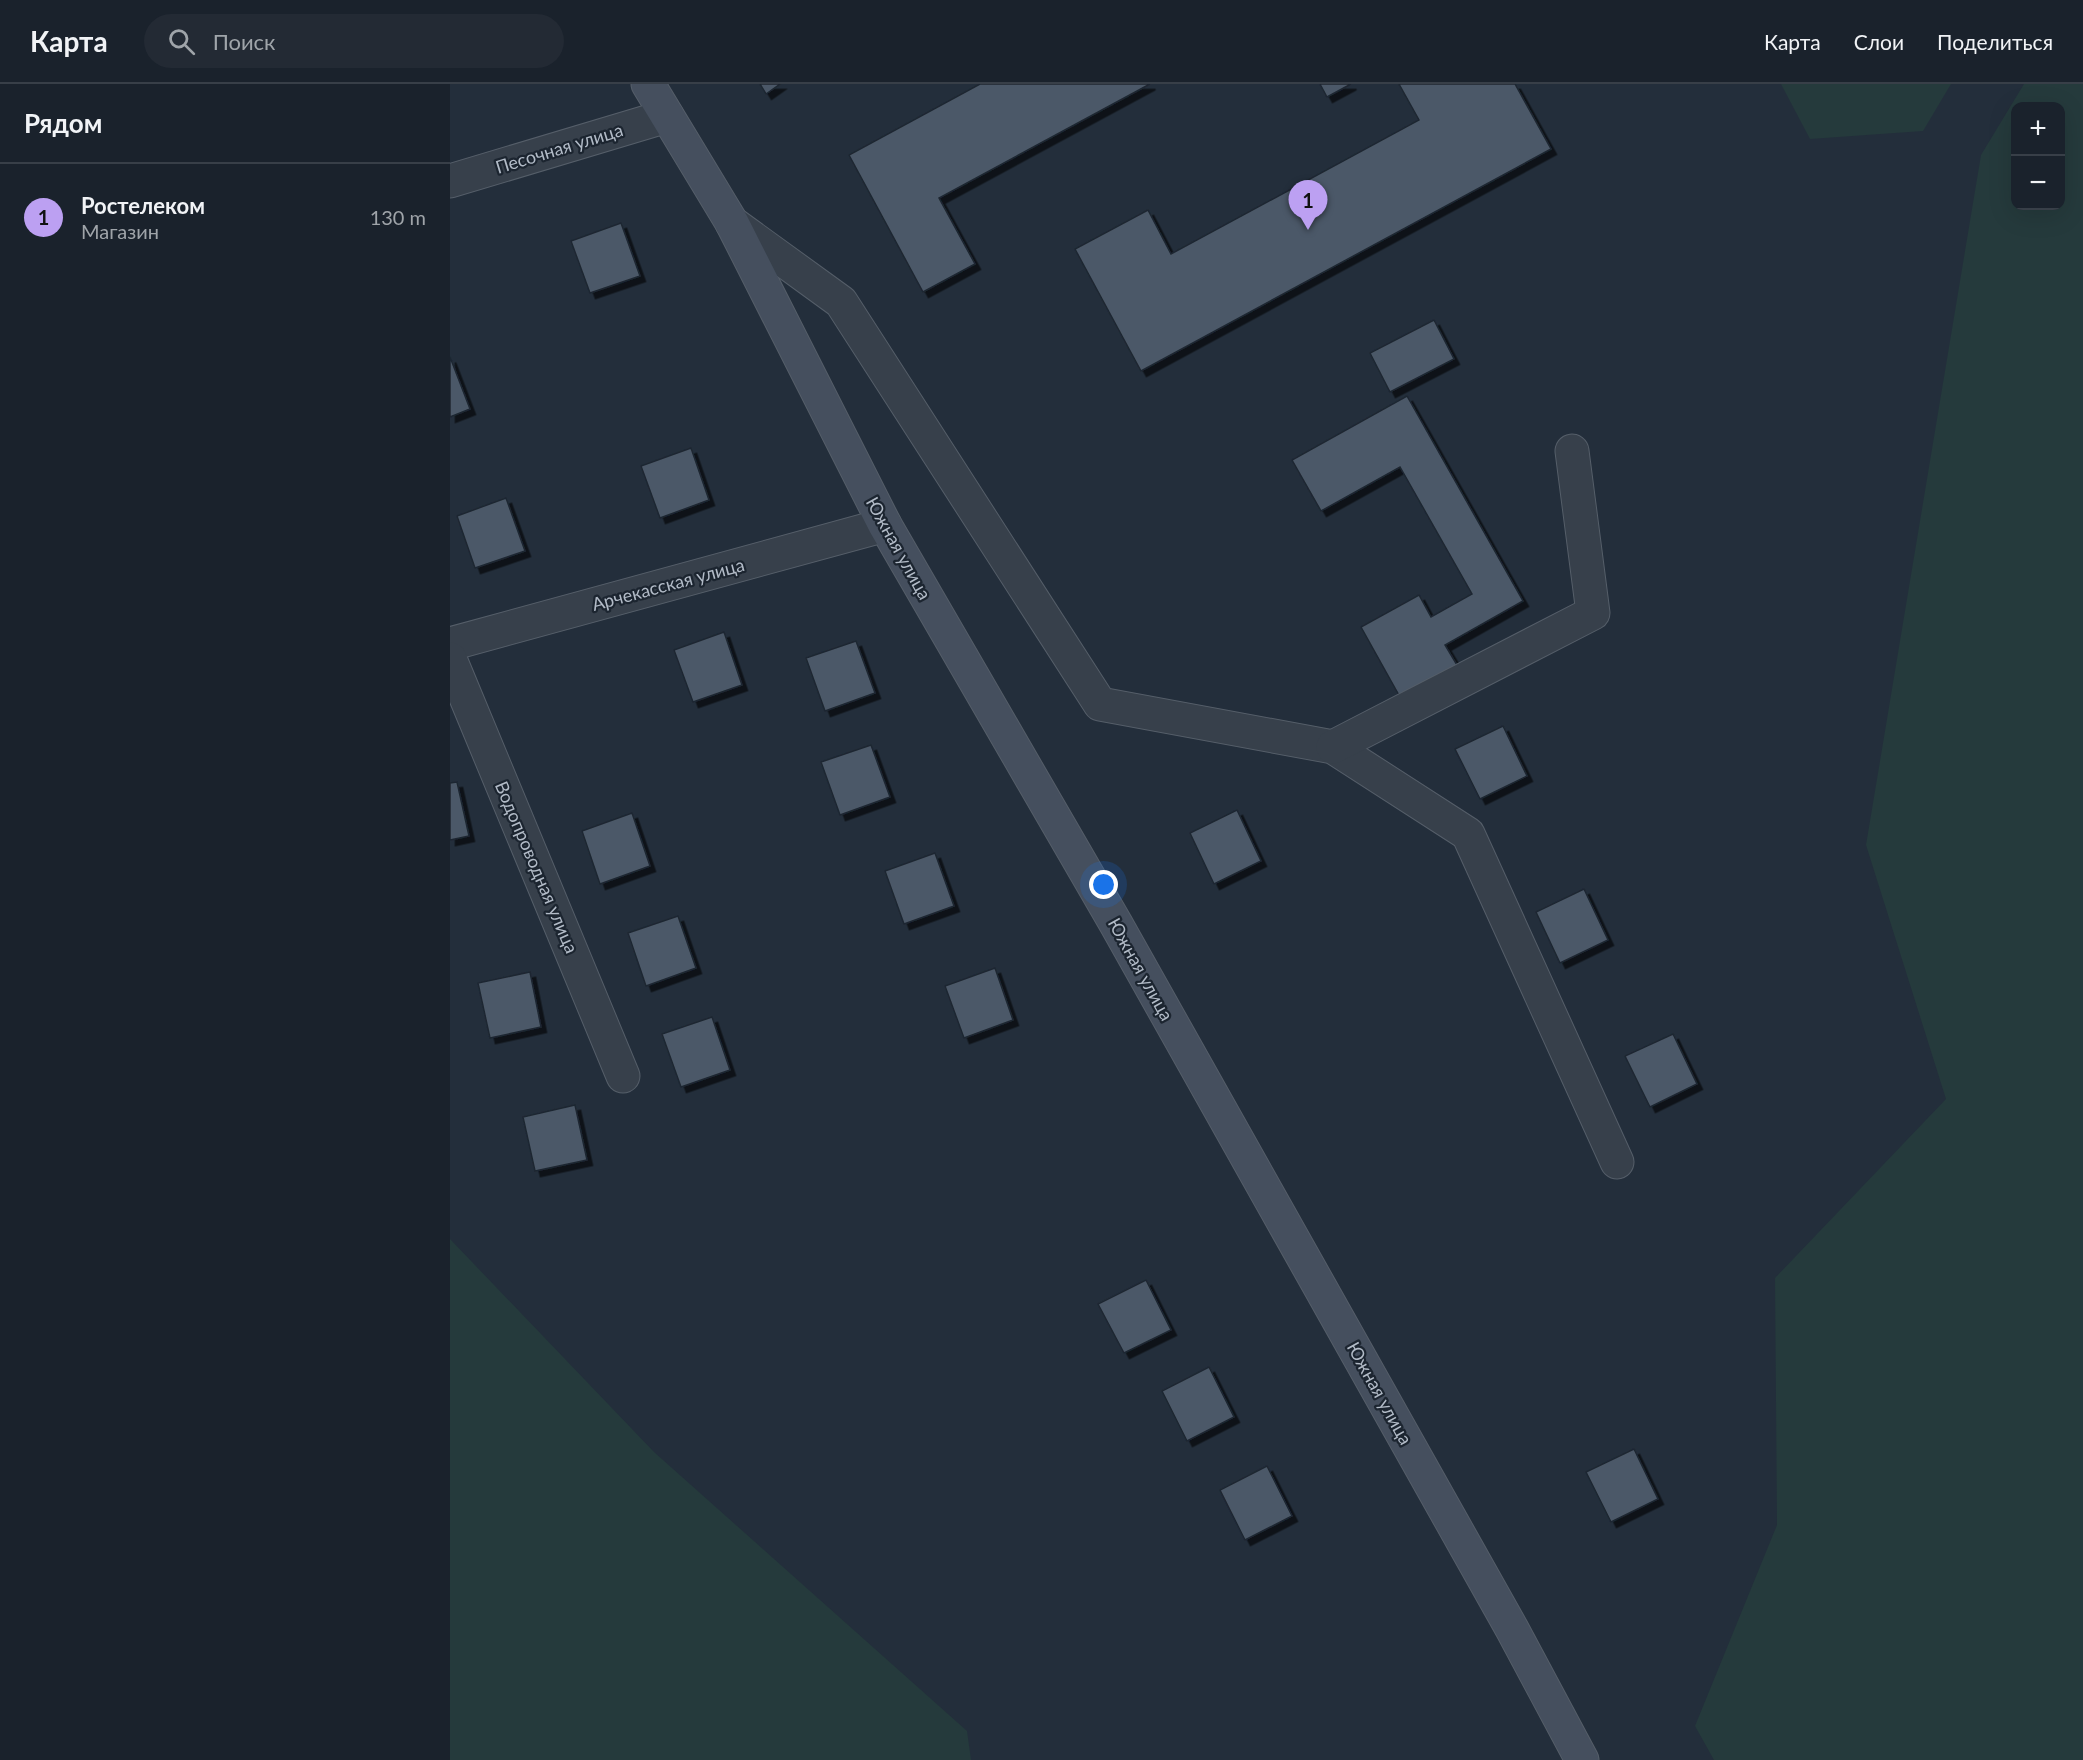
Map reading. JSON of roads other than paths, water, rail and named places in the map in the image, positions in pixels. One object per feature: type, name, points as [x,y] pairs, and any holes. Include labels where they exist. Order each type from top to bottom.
[{"type":"street","name":"Южная улица","points":[[648,84],[732,223],[885,525],[1139,966],[1512,1629],[1582,1760]]},
{"type":"street","name":"Песочная улица","points":[[450,181],[667,116]]},
{"type":"street","points":[[732,223],[841,302],[1100,704],[1333,747],[1468,834],[1617,1162]]},
{"type":"street","points":[[1333,747],[1593,613],[1572,451]]},
{"type":"street","name":"Арчекасская улица","points":[[450,644],[885,525]]},
{"type":"street","name":"Водопроводная улица","points":[[450,659],[623,1076]]},
{"type":"place","name":"Ростелеком","points":[[1308,230]]}]
